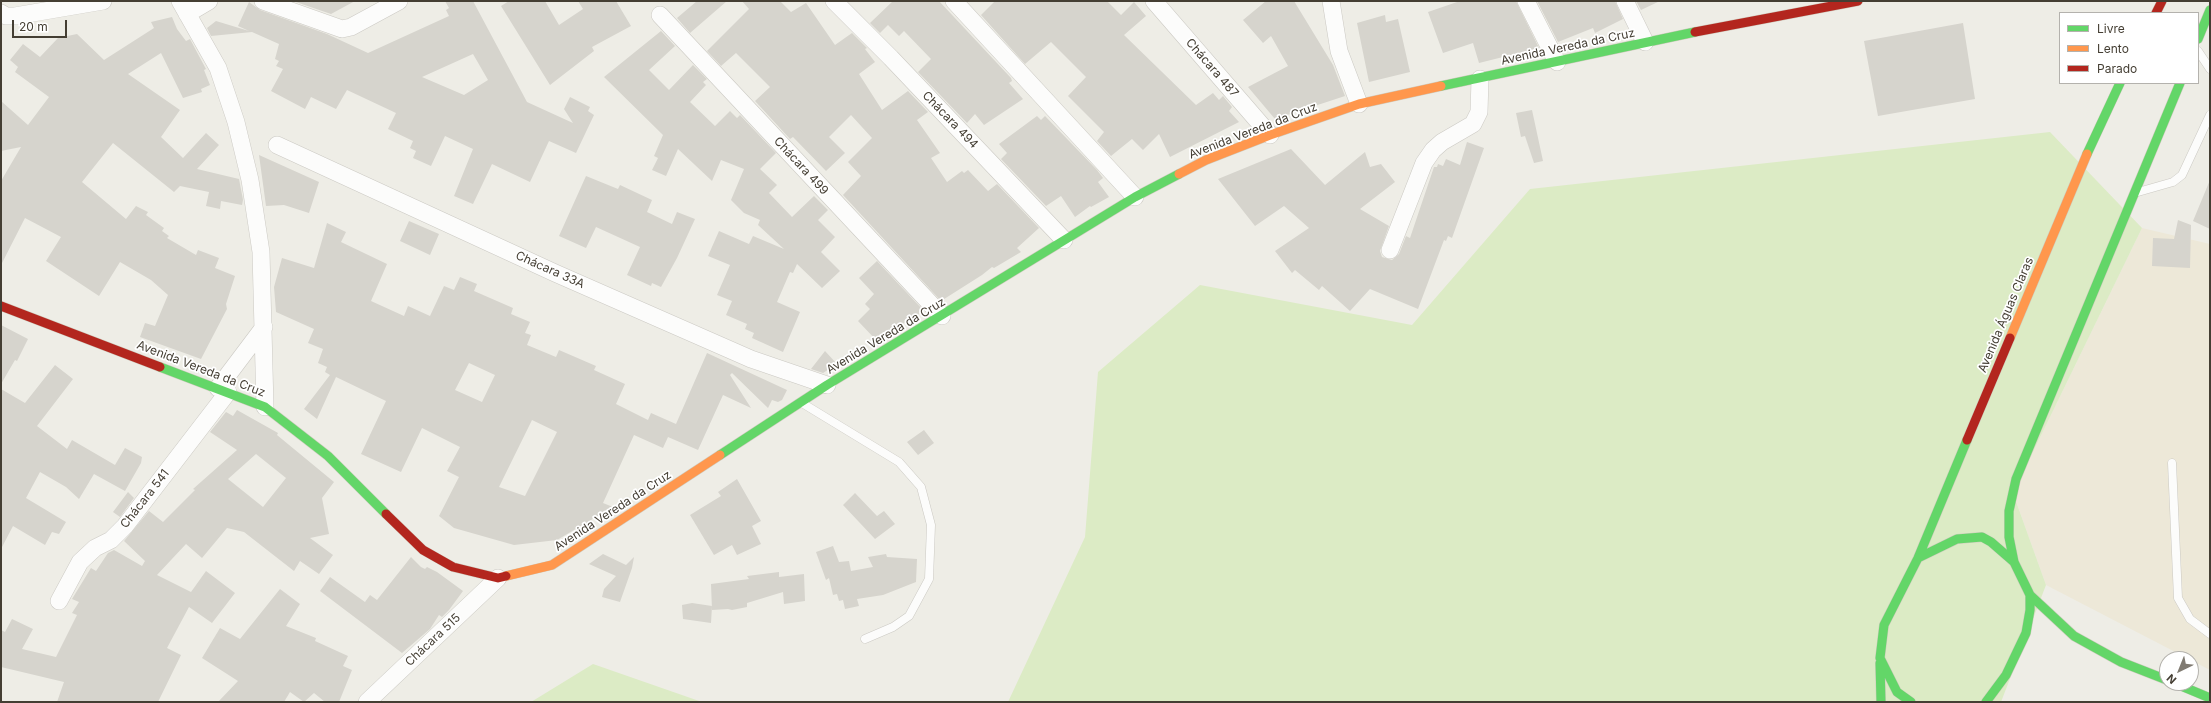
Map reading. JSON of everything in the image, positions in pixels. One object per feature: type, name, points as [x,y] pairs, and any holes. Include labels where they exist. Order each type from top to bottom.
[{"type":"street","points":[[1,13],[6,16],[15,16],[103,1]]},
{"type":"street","points":[[209,1],[184,7],[218,68],[236,122],[250,180],[261,252],[265,407]]},
{"type":"street","points":[[263,1],[342,29],[351,27],[399,1]]},
{"type":"street","name":"Chácara 494","points":[[834,1],[897,63],[1064,240]]},
{"type":"street","points":[[954,1],[1135,197]]},
{"type":"street","name":"Chácara 487","points":[[1154,1],[1270,135]]},
{"type":"street","points":[[1331,1],[1339,51],[1359,104]]},
{"type":"street","points":[[1526,1],[1557,62]]},
{"type":"street","points":[[1625,1],[1645,42]]},
{"type":"street","name":"Avenida Vereda da Cruz","points":[[1,306],[265,407],[328,456],[423,550],[453,567],[498,578],[552,565],[827,385],[1135,197],[1206,160],[1270,135],[1359,104],[1815,6],[1858,1]]},
{"type":"street","points":[[2199,37],[2210,10]]},
{"type":"street","name":"Chácara 499","points":[[660,15],[942,316]]},
{"type":"street","points":[[1390,250],[1424,163],[1433,150],[1442,142],[1474,124],[1479,112],[1480,79]]},
{"type":"street","name":"Avenida Águas Claras","points":[[1881,702],[1880,658],[1884,625],[1918,558],[2092,142],[2120,84]]},
{"type":"street","points":[[2159,677],[2121,662],[2074,636],[2030,595],[2014,562],[2009,537],[2009,511],[2016,479],[2180,84]]},
{"type":"street","name":"Chácara 33A","points":[[277,145],[555,273],[751,359],[827,385]]},
{"type":"street","name":"Chácara 541","points":[[59,600],[80,562],[95,548],[111,540],[125,526],[223,390],[264,327]]},
{"type":"street","points":[[1918,558],[1957,539],[1974,536],[1982,537],[1991,542],[2014,562]]},
{"type":"street","name":"Chácara 515","points":[[367,702],[498,578]]},
{"type":"street","points":[[1986,702],[2006,675],[2026,633],[2030,610],[2030,595]]},
{"type":"street","points":[[1880,658],[1897,692],[1911,702]]},
{"type":"street","points":[[2193,691],[2210,698]]},
{"type":"lane","points":[[2199,52],[2210,69]]},
{"type":"lane","points":[[2135,193],[2173,182],[2182,175],[2210,115]]},
{"type":"lane","points":[[801,403],[899,462],[922,487],[931,525],[929,578],[909,616],[893,627],[865,639]]},
{"type":"lane","points":[[2172,463],[2178,598],[2190,619],[2210,634]]},
{"type":"shaded area","points":[[2142,228],[2210,244],[2210,670],[2199,664],[2199,651],[2173,651],[2046,585],[2013,493]]},
{"type":"green space","points":[[2050,132],[2142,228],[2013,493],[2046,585],[2001,702],[1008,702],[1085,537],[1098,372],[1200,285],[1412,325],[1530,189]]},
{"type":"green space","points":[[593,664],[702,702],[531,702]]},
{"type":"building","points":[[293,1],[355,1],[331,14]]},
{"type":"building","points":[[445,1],[473,1],[527,102],[573,123],[564,109],[570,97],[590,107],[588,111],[594,115],[576,153],[549,141],[530,182],[492,164],[473,204],[454,196],[473,149],[445,136],[431,166],[413,158],[416,151],[410,148],[413,141],[388,129],[396,113],[347,90],[336,109],[311,97],[305,109],[271,91],[283,69],[276,66],[279,61],[275,59],[279,44],[252,32],[211,36],[207,28],[216,21],[249,31],[238,26],[249,2],[260,10],[327,34],[368,53],[449,16],[446,10],[449,8]],"holes":[[[473,54],[488,80],[464,95],[422,77]]]},
{"type":"building","points":[[509,1],[545,1],[559,25],[583,9],[578,1],[616,1],[631,26],[592,47],[594,51],[550,85],[501,6]]},
{"type":"building","points":[[697,1],[727,1],[690,33],[677,18]]},
{"type":"building","points":[[742,1],[780,1],[791,12],[806,3],[835,45],[852,33],[867,48],[865,49],[875,62],[859,74],[882,110],[908,91],[928,112],[917,120],[940,153],[931,158],[947,182],[962,171],[964,173],[968,170],[988,191],[997,184],[1039,228],[1017,248],[1021,252],[994,268],[992,267],[941,301],[843,195],[861,176],[848,162],[872,138],[851,115],[829,137],[845,153],[826,171],[793,137],[790,139],[755,101],[770,87],[736,53],[721,66],[707,51],[749,9]]},
{"type":"building","points":[[893,1],[939,1],[1011,78],[1012,81],[1009,83],[1023,99],[984,125],[975,114],[967,123],[918,72],[931,59],[904,31],[899,36],[888,25],[880,33],[870,23]]},
{"type":"building","points":[[995,1],[1107,1],[1121,15],[1134,2],[1146,16],[1124,35],[1196,105],[1213,93],[1219,100],[1223,96],[1232,107],[1229,111],[1239,122],[1170,157],[1159,134],[1143,150],[1132,139],[1111,156],[1097,141],[1104,132],[1068,96],[1086,77],[1051,42],[1025,64],[981,15]]},
{"type":"building","points":[[1266,1],[1294,1],[1333,65],[1345,96],[1275,119],[1248,87],[1288,66],[1271,36],[1263,43],[1243,20]]},
{"type":"building","points":[[1460,1],[1516,1],[1539,48],[1479,63],[1473,43],[1443,53],[1428,12]]},
{"type":"building","points":[[1537,1],[1615,1],[1623,19],[1595,33],[1593,28],[1558,42]]},
{"type":"building","points":[[1636,1],[1660,1],[1641,10]]},
{"type":"building","points":[[1385,15],[1386,22],[1398,19],[1410,72],[1369,82],[1357,23]]},
{"type":"building","points":[[172,17],[177,29],[186,41],[190,39],[206,69],[204,70],[210,85],[201,89],[202,92],[183,98],[161,53],[128,74],[180,110],[161,137],[183,158],[206,133],[219,145],[197,169],[239,179],[243,200],[242,205],[221,201],[220,209],[206,206],[209,192],[180,186],[174,192],[113,143],[82,182],[126,219],[136,206],[148,212],[146,215],[164,228],[162,231],[169,236],[167,238],[196,255],[198,250],[219,258],[215,268],[235,276],[226,304],[227,309],[201,359],[140,337],[145,323],[155,326],[168,295],[151,280],[120,262],[99,296],[46,261],[61,237],[25,218],[1,265],[1,181],[21,147],[1,151],[1,101],[28,125],[49,97],[15,72],[18,67],[10,60],[23,44],[40,57],[58,38],[77,34],[104,60],[154,28],[151,22]]},
{"type":"building","points":[[1963,23],[1975,99],[1878,116],[1864,41]]},
{"type":"building","points":[[661,31],[675,46],[649,70],[669,90],[693,65],[707,79],[703,82],[706,85],[690,102],[715,126],[730,111],[737,118],[740,115],[776,153],[760,169],[777,185],[769,193],[792,217],[814,196],[828,210],[818,220],[835,237],[821,252],[840,271],[822,288],[797,264],[793,273],[790,272],[777,302],[800,312],[783,352],[752,338],[754,333],[745,329],[747,324],[726,315],[732,301],[717,295],[730,265],[708,256],[719,231],[749,244],[753,236],[784,249],[758,225],[760,220],[744,213],[731,200],[744,169],[721,160],[712,181],[678,149],[666,176],[652,170],[658,158],[654,156],[663,135],[604,77]]},
{"type":"building","points":[[1532,110],[1543,161],[1534,163],[1525,136],[1521,137],[1516,113]]},
{"type":"building","points":[[1037,116],[1041,120],[1045,116],[1097,170],[1103,178],[1098,182],[1109,197],[1091,207],[1090,206],[1075,217],[1061,196],[1046,206],[1001,159],[1007,153],[999,144]]},
{"type":"building","points":[[1467,142],[1484,148],[1452,238],[1448,236],[1446,241],[1444,240],[1418,309],[1370,289],[1350,311],[1322,286],[1319,290],[1295,270],[1292,273],[1275,251],[1309,228],[1284,206],[1255,226],[1218,179],[1291,149],[1325,185],[1365,152],[1370,167],[1381,164],[1395,182],[1360,209],[1389,226],[1380,251],[1382,257],[1392,260],[1399,254],[1406,236],[1410,238],[1434,167],[1437,167],[1438,164],[1443,166],[1446,159],[1460,165]]},
{"type":"building","points":[[259,155],[319,182],[309,213],[284,205],[266,206]]},
{"type":"building","points":[[586,176],[618,189],[620,185],[652,200],[647,212],[672,224],[677,212],[695,219],[677,258],[661,287],[652,283],[651,286],[627,275],[640,247],[596,227],[586,248],[559,236]]},
{"type":"building","points":[[2210,180],[2210,229],[2193,221]]},
{"type":"building","points":[[2178,220],[2191,225],[2190,268],[2152,266],[2153,238],[2174,239]]},
{"type":"building","points":[[409,221],[439,234],[430,255],[400,241]]},
{"type":"building","points":[[327,223],[346,232],[341,242],[387,264],[371,301],[404,316],[408,306],[430,316],[444,286],[454,290],[460,277],[477,284],[474,291],[513,308],[511,314],[530,322],[525,333],[531,335],[527,345],[556,357],[559,350],[596,366],[594,370],[625,384],[616,404],[648,420],[651,413],[676,424],[707,353],[787,390],[782,400],[778,402],[772,400],[768,408],[732,373],[730,375],[751,408],[723,395],[698,450],[668,437],[663,448],[634,435],[603,503],[613,507],[557,540],[514,545],[454,528],[439,516],[459,477],[447,471],[460,447],[422,428],[401,472],[361,454],[386,401],[336,377],[317,419],[304,409],[330,375],[325,372],[327,367],[318,363],[323,349],[308,343],[314,329],[276,312],[274,287],[282,258],[314,268]],"holes":[[[469,363],[495,375],[482,402],[455,390]],[[532,420],[557,432],[525,496],[499,487]]]},
{"type":"building","points":[[877,261],[924,311],[876,340],[858,321],[870,309],[865,304],[874,294],[859,278]]},
{"type":"building","points":[[1,325],[28,339],[17,361],[15,360],[1,384]]},
{"type":"building","points":[[825,351],[837,364],[823,373],[811,369]]},
{"type":"building","points":[[55,365],[73,379],[37,426],[67,449],[72,440],[115,465],[125,448],[142,457],[141,463],[125,491],[94,474],[79,499],[66,487],[40,472],[26,498],[66,522],[59,534],[52,532],[45,545],[13,526],[1,549],[1,389],[25,403]]},
{"type":"building","points":[[237,410],[278,433],[277,435],[334,482],[322,498],[329,534],[310,538],[333,555],[319,574],[300,561],[294,571],[244,532],[227,528],[202,558],[186,544],[157,575],[191,592],[206,571],[235,593],[212,623],[189,607],[167,648],[181,655],[158,702],[57,702],[64,682],[1,667],[1,630],[5,632],[12,619],[33,629],[22,649],[56,657],[77,615],[72,613],[79,602],[72,599],[91,568],[96,571],[108,553],[114,550],[142,566],[145,561],[124,541],[149,511],[163,522],[195,490],[193,489],[237,450],[210,432],[226,412],[233,416]],"holes":[[[256,454],[286,478],[263,507],[228,479]]]},
{"type":"building","points":[[924,430],[934,443],[918,455],[907,442]]},
{"type":"building","points":[[737,479],[761,521],[752,526],[761,544],[737,555],[732,545],[714,555],[690,515],[721,496],[718,492]]},
{"type":"building","points":[[128,492],[134,498],[120,517],[113,512]]},
{"type":"building","points":[[855,493],[877,516],[884,511],[895,524],[875,539],[843,505]]},
{"type":"building","points":[[833,546],[839,562],[849,561],[851,571],[873,567],[868,557],[886,554],[887,557],[917,559],[916,582],[883,595],[857,599],[859,606],[845,609],[843,600],[839,601],[837,594],[833,595],[829,578],[826,580],[816,552]]},
{"type":"building","points":[[603,554],[626,565],[634,557],[632,568],[620,602],[602,597],[604,589],[616,576],[589,564]]},
{"type":"building","points":[[411,557],[421,567],[425,569],[427,567],[437,572],[463,591],[449,610],[442,617],[439,615],[430,629],[402,653],[320,591],[330,577],[365,602],[370,595],[377,600]]},
{"type":"building","points":[[779,572],[779,577],[804,574],[805,601],[784,604],[783,592],[747,603],[747,607],[732,610],[712,610],[711,584],[749,579],[747,576]]},
{"type":"building","points":[[280,589],[300,604],[286,626],[316,638],[315,641],[348,656],[343,666],[352,670],[339,702],[325,702],[314,693],[304,702],[290,692],[284,702],[218,702],[238,681],[202,658],[220,628],[240,639]]},
{"type":"building","points":[[692,603],[712,606],[711,623],[683,619],[682,605]]},
{"type":"traffic: fast","points":[[2199,37],[2210,10]]},
{"type":"traffic: fast","points":[[1441,86],[1695,32]]},
{"type":"traffic: fast","points":[[2087,154],[2120,84]]},
{"type":"traffic: fast","points":[[2014,562],[2009,537],[2009,511],[2016,479],[2180,84]]},
{"type":"traffic: fast","points":[[720,455],[827,385],[1135,197],[1179,174]]},
{"type":"traffic: fast","points":[[160,367],[265,407],[328,456],[386,514]]},
{"type":"traffic: fast","points":[[1911,702],[1897,692],[1880,658],[1884,625],[1918,558],[1967,440]]},
{"type":"traffic: fast","points":[[1918,558],[1957,539],[1982,537],[1991,542],[2014,562],[2030,595],[2030,610],[2026,633],[2006,675],[1986,702]]},
{"type":"traffic: fast","points":[[2030,595],[2074,636],[2121,662],[2159,677]]},
{"type":"traffic: fast","points":[[1880,663],[1881,702]]},
{"type":"traffic: fast","points":[[2193,691],[2210,698]]},
{"type":"traffic: slow","points":[[1179,174],[1206,160],[1270,135],[1359,104],[1441,86]]},
{"type":"traffic: slow","points":[[2010,338],[2087,154]]},
{"type":"traffic: slow","points":[[506,576],[552,565],[720,455]]},
{"type":"traffic: jam","points":[[1695,32],[1858,1]]},
{"type":"traffic: jam","points":[[2156,12],[2162,1]]},
{"type":"traffic: jam","points":[[1,306],[160,367]]},
{"type":"traffic: jam","points":[[1967,440],[2010,338]]},
{"type":"traffic: jam","points":[[386,514],[423,550],[453,567],[498,578],[506,576]]}]
